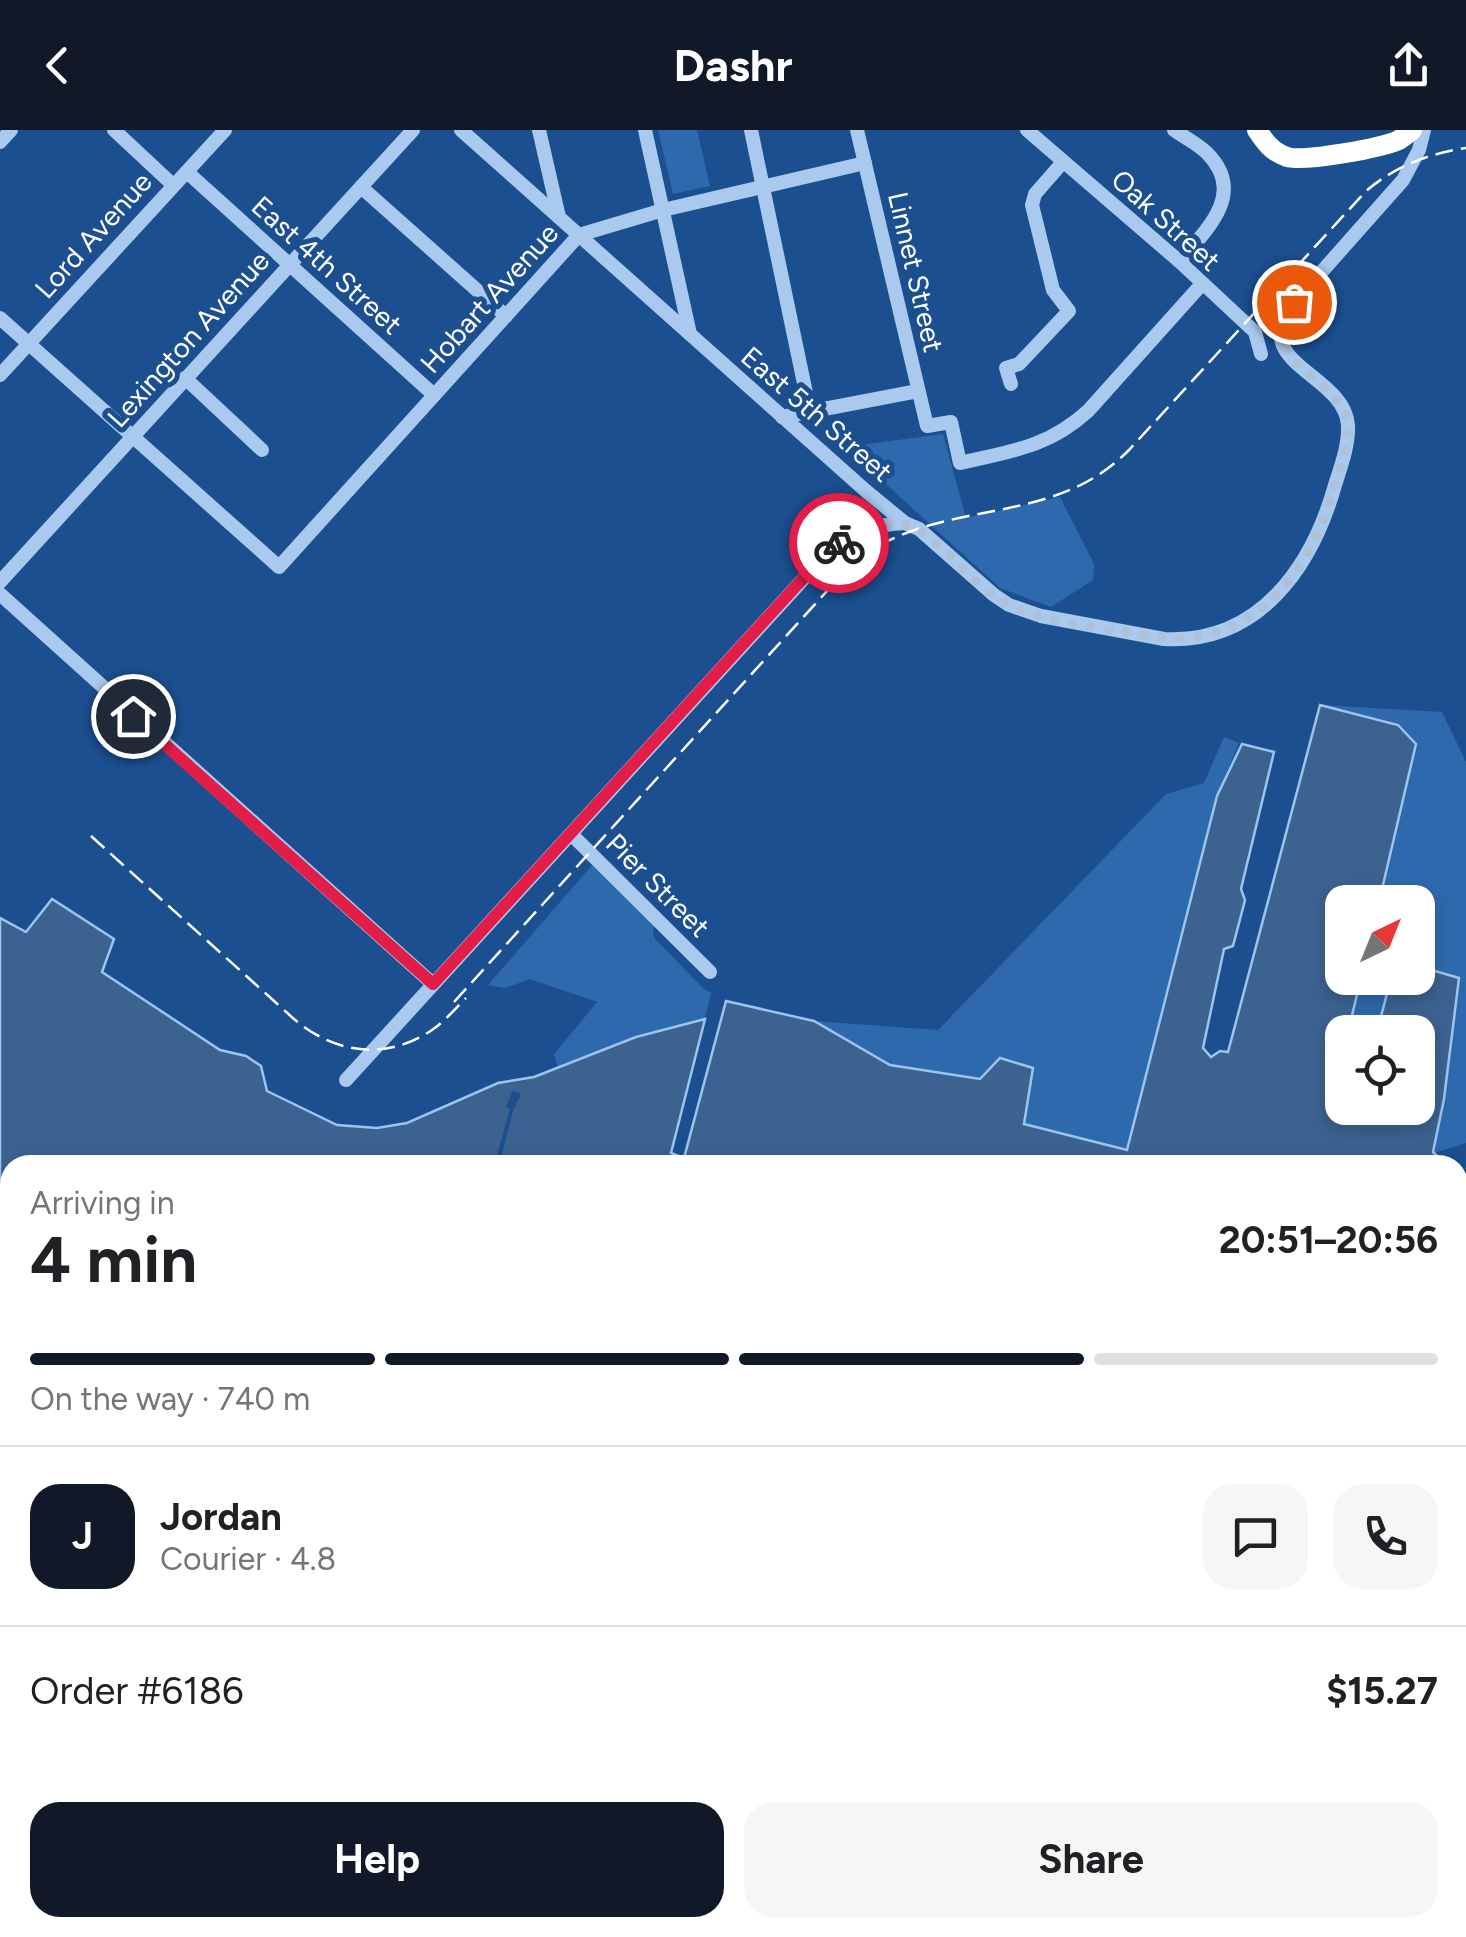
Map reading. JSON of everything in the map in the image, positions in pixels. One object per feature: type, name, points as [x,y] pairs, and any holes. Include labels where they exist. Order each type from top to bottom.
[{"type":"highway","points":[[1258,130],[1276,152],[1291,158],[1382,145],[1422,132]]},
{"type":"street","points":[[0,142],[12,130]]},
{"type":"street","points":[[114,130],[173,185]]},
{"type":"street","name":"Lord Avenue","points":[[0,374],[225,130]]},
{"type":"street","name":"Lexington Avenue","points":[[0,582],[414,130]]},
{"type":"street","name":"East 5th Street","points":[[461,130],[782,418],[994,595],[1040,616],[1184,640],[1224,629],[1270,602],[1305,561],[1316,539],[1347,443],[1348,423],[1342,405],[1283,348],[1281,326],[1294,302],[1403,180],[1413,164],[1422,132]]},
{"type":"street","points":[[539,130],[560,220]]},
{"type":"street","points":[[645,130],[690,335]]},
{"type":"street","points":[[751,130],[810,412]]},
{"type":"street","name":"Linnet Street","points":[[857,130],[926,426],[951,422],[960,463],[1034,446],[1071,426],[1201,284]]},
{"type":"street","name":"Oak Street","points":[[1027,130],[1179,261],[1254,332],[1261,354]]},
{"type":"street","points":[[1174,130],[1205,150],[1224,179],[1219,211],[1179,261]]},
{"type":"street","points":[[1011,384],[1006,368],[1019,364],[1069,310],[1049,278],[1032,205],[1035,194],[1063,162]]},
{"type":"street","name":"Hobart Avenue","points":[[132,438],[279,568],[579,235],[663,210],[864,163]]},
{"type":"street","name":"East 4th Street","points":[[187,172],[434,395]]},
{"type":"street","points":[[361,187],[506,316]]},
{"type":"street","points":[[0,318],[132,438]]},
{"type":"street","points":[[185,378],[262,450]]},
{"type":"street","points":[[782,418],[918,391]]},
{"type":"street","points":[[346,1080],[828,551],[871,527],[905,523]]},
{"type":"street","points":[[0,594],[433,984]]},
{"type":"street","name":"Pier Street","points":[[572,834],[710,972]]},
{"type":"shaded area","points":[[658,130],[697,130],[710,186],[673,194]]},
{"type":"shaded area","points":[[943,434],[966,518],[1060,497],[1094,564],[1093,580],[1051,607],[1000,588],[845,447]]},
{"type":"shaded area","points":[[1320,705],[1442,712],[1466,762],[1466,1143],[1434,1153],[1459,978],[1435,971],[1435,885],[1383,885],[1416,744],[1398,725]]},
{"type":"shaded area","points":[[1320,705],[1398,725],[1416,744],[1383,885],[1325,885],[1325,995],[1357,995],[1352,1015],[1325,1015],[1325,1125],[1435,1125],[1435,1015],[1381,1015],[1387,995],[1435,995],[1435,971],[1459,978],[1444,1099],[1433,1152],[1436,1155],[685,1155],[726,1001],[814,1021],[890,1065],[980,1079],[1000,1058],[1033,1068],[1024,1124],[1127,1150],[1217,796],[1242,744],[1274,752],[1241,889],[1245,900],[1233,946],[1224,949],[1203,1048],[1211,1057],[1220,1051],[1228,1052]]},
{"type":"shaded area","points":[[1224,737],[1239,743],[1217,796],[1128,1150],[1023,1124],[1033,1069],[980,1079],[890,1065],[814,1021],[938,1030],[1166,794],[1204,783]]},
{"type":"shaded area","points":[[593,864],[654,923],[656,940],[711,993],[705,1019],[636,1037],[558,1068],[554,1054],[597,1002],[530,979],[505,988],[488,985]]},
{"type":"shaded area","points":[[52,899],[114,939],[102,972],[220,1050],[246,1056],[261,1066],[267,1091],[337,1125],[377,1128],[407,1123],[498,1083],[534,1077],[636,1037],[705,1019],[671,1153],[676,1155],[0,1155],[0,918],[26,932]]},
{"type":"shaded area","points":[[1357,995],[1387,995],[1381,1015],[1352,1015]]},
{"type":"pier","points":[[513,1090],[521,1094],[502,1155],[497,1155],[510,1109],[506,1107]]},
{"type":"railway","points":[[454,1002],[847,569],[880,545],[923,527],[1045,499],[1103,472],[1129,450],[1366,191],[1413,162],[1466,148]]},
{"type":"railway","points":[[91,836],[294,1019],[326,1040],[361,1049],[397,1046],[432,1030],[466,998]]},
{"type":"way so far","points":[[839,543],[871,527],[905,523],[925,534],[994,595],[1040,616],[1184,640],[1248,618],[1270,602],[1305,561],[1327,513],[1347,443],[1348,423],[1342,405],[1283,348],[1281,326],[1294,302]]},
{"type":"route","points":[[133,716],[433,984],[839,543]]}]
